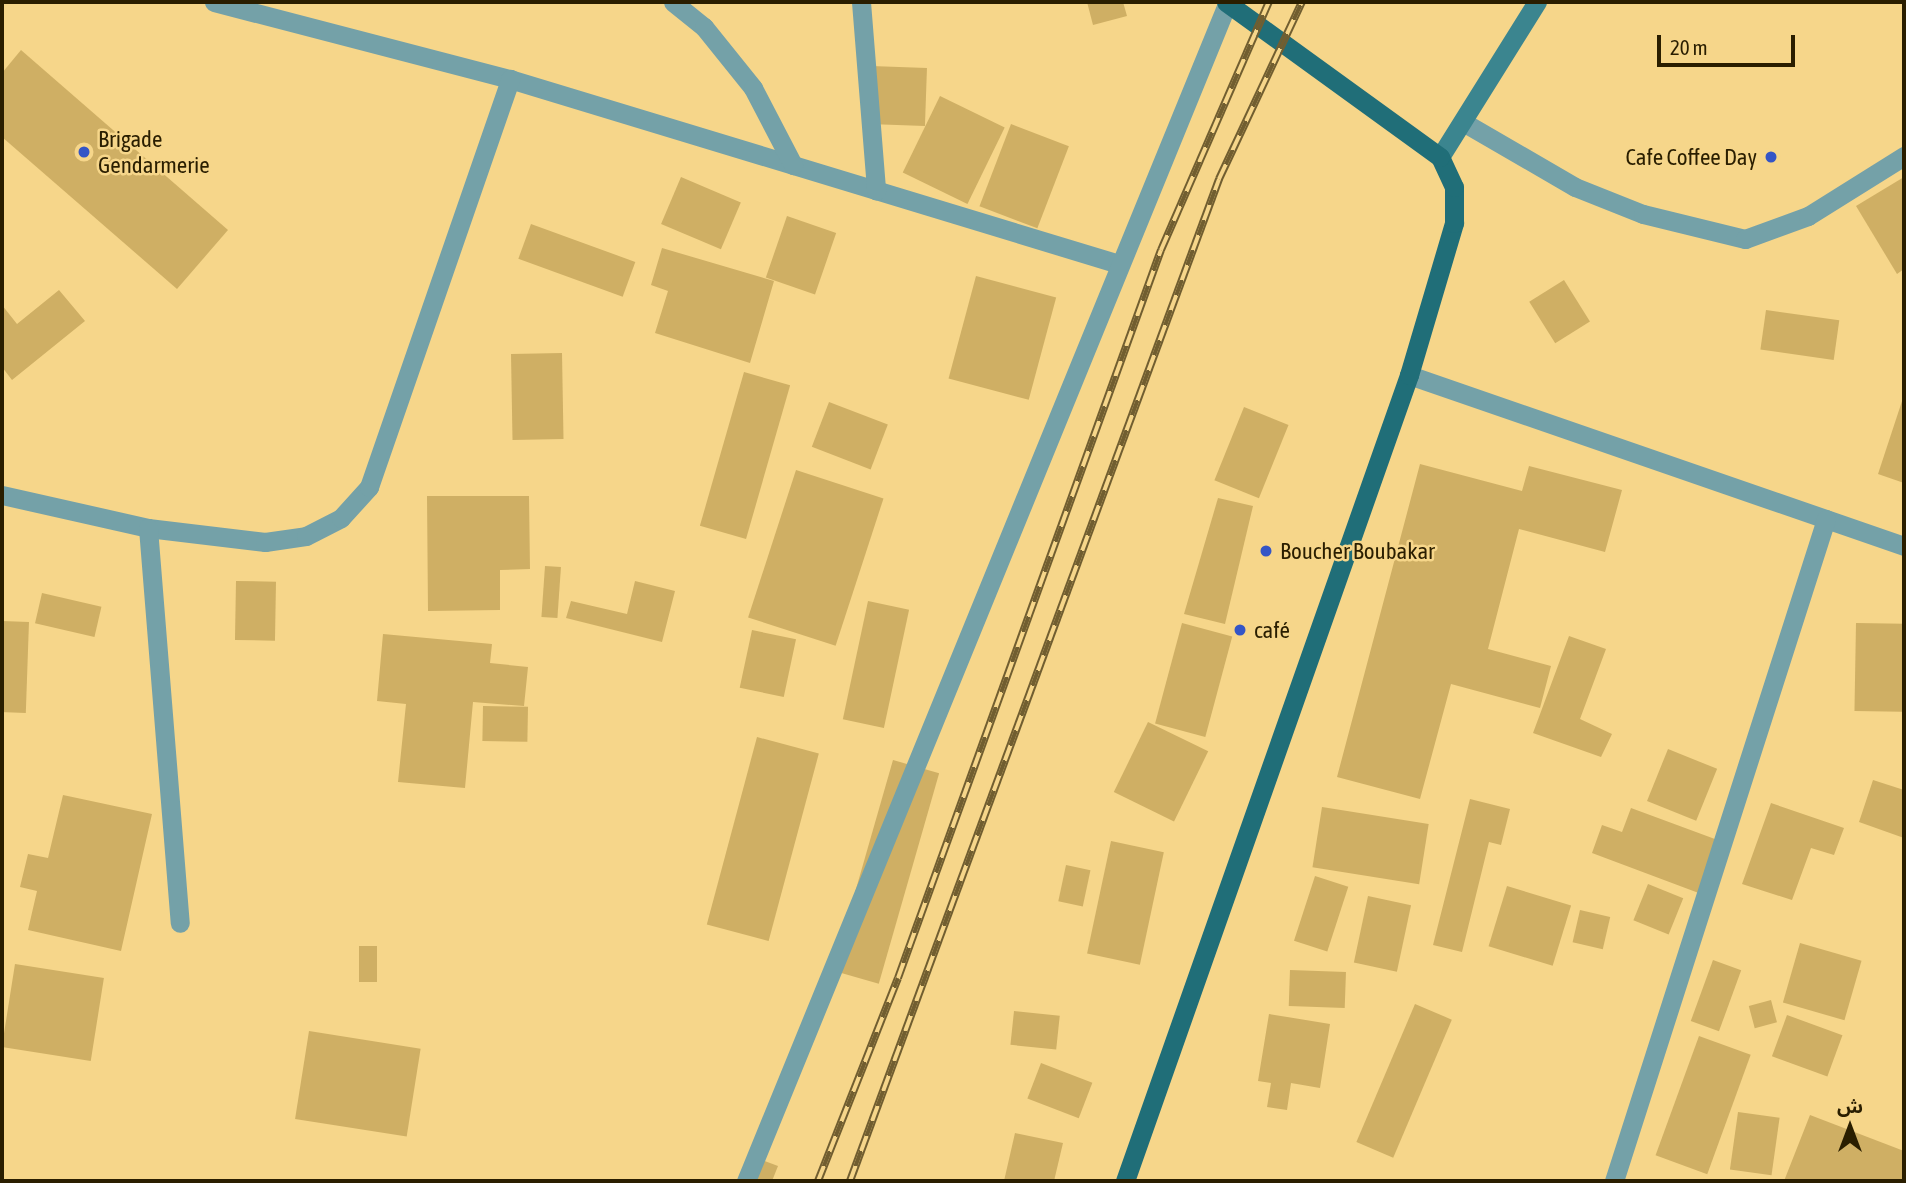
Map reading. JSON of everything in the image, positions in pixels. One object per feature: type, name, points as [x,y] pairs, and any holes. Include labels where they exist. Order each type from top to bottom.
[{"type":"main road","points":[[1440,158],[1537,2]]},
{"type":"main road","points":[[1125,1181],[1409,375],[1454,223],[1454,187],[1440,158],[1226,3]]},
{"type":"street","points":[[214,2],[510,79],[1119,264]]},
{"type":"street","points":[[673,2],[704,27],[753,88],[793,165]]},
{"type":"street","points":[[861,2],[876,190]]},
{"type":"street","points":[[746,1181],[1226,3]]},
{"type":"street","points":[[2,495],[148,528],[265,542],[306,536],[341,518],[369,487],[510,79]]},
{"type":"street","points":[[1464,121],[1575,187],[1643,214],[1745,239],[1808,216],[1904,156]]},
{"type":"street","points":[[1409,375],[1904,546]]},
{"type":"street","points":[[1614,1181],[1825,519]]},
{"type":"street","points":[[148,528],[180,923]]},
{"type":"building","points":[[1087,2],[1123,2],[1127,16],[1093,25]]},
{"type":"building","points":[[21,50],[228,230],[177,289],[2,137],[2,73]]},
{"type":"building","points":[[871,66],[927,68],[925,126],[869,124]]},
{"type":"building","points":[[940,96],[1005,128],[967,204],[903,172]]},
{"type":"building","points":[[1011,124],[1069,146],[1037,228],[979,206]]},
{"type":"building","points":[[681,177],[741,202],[721,249],[661,224]]},
{"type":"building","points":[[1904,177],[1904,269],[1897,274],[1856,206]]},
{"type":"building","points":[[787,216],[836,233],[815,294],[766,277]]},
{"type":"building","points":[[531,224],[635,262],[623,297],[518,259]]},
{"type":"building","points":[[662,248],[774,281],[750,363],[655,333],[668,291],[651,285]]},
{"type":"building","points":[[976,276],[1056,297],[1029,400],[949,378]]},
{"type":"building","points":[[1564,280],[1590,322],[1555,343],[1529,302]]},
{"type":"building","points":[[59,290],[85,321],[12,380],[2,367],[2,305],[17,324]]},
{"type":"building","points":[[1766,310],[1839,320],[1834,360],[1760,350]]},
{"type":"building","points":[[562,353],[564,439],[513,440],[511,354]]},
{"type":"building","points":[[744,372],[790,385],[746,539],[700,526]]},
{"type":"building","points":[[1904,395],[1904,483],[1878,474]]},
{"type":"building","points":[[829,402],[888,425],[871,469],[812,447]]},
{"type":"building","points":[[1244,407],[1289,425],[1259,498],[1214,480]]},
{"type":"building","points":[[1420,464],[1522,491],[1529,466],[1622,490],[1605,552],[1519,529],[1488,649],[1551,666],[1540,708],[1451,684],[1420,799],[1337,777]]},
{"type":"building","points":[[796,470],[883,498],[836,646],[748,617]]},
{"type":"building","points":[[427,496],[529,496],[530,569],[500,570],[500,610],[428,611]]},
{"type":"building","points":[[1218,498],[1253,506],[1225,624],[1184,614]]},
{"type":"building","points":[[545,566],[561,567],[557,618],[541,617]]},
{"type":"building","points":[[236,581],[276,582],[275,641],[235,640]]},
{"type":"building","points":[[635,581],[675,591],[662,642],[566,618],[571,601],[627,614]]},
{"type":"building","points":[[42,593],[101,607],[94,637],[35,623]]},
{"type":"building","points":[[868,601],[909,610],[884,728],[843,719]]},
{"type":"building","points":[[2,621],[29,622],[26,713],[2,712]]},
{"type":"building","points":[[1182,623],[1232,636],[1205,737],[1155,723]]},
{"type":"building","points":[[1856,623],[1904,624],[1902,712],[1854,711]]},
{"type":"building","points":[[752,630],[796,639],[784,697],[740,688]]},
{"type":"building","points":[[383,634],[492,644],[490,663],[528,667],[524,706],[473,702],[465,788],[398,782],[406,704],[377,701]]},
{"type":"building","points":[[1569,636],[1606,649],[1580,719],[1612,734],[1601,757],[1533,733]]},
{"type":"building","points":[[483,706],[528,707],[527,742],[482,741]]},
{"type":"building","points":[[1148,722],[1208,751],[1174,821],[1114,792]]},
{"type":"building","points":[[757,737],[819,754],[769,941],[707,924]]},
{"type":"building","points":[[1668,749],[1717,769],[1696,821],[1647,801]]},
{"type":"building","points":[[893,760],[939,773],[879,984],[833,971]]},
{"type":"building","points":[[1873,780],[1904,790],[1904,838],[1859,822]]},
{"type":"building","points":[[63,795],[152,814],[121,951],[28,930],[37,891],[20,887],[28,854],[48,858]]},
{"type":"building","points":[[1470,799],[1510,809],[1501,845],[1489,842],[1462,952],[1433,945]]},
{"type":"building","points":[[1771,803],[1844,828],[1834,855],[1811,848],[1792,900],[1742,884]]},
{"type":"building","points":[[1322,807],[1429,824],[1419,884],[1312,867]]},
{"type":"building","points":[[1631,808],[1723,842],[1704,895],[1592,853],[1602,825],[1622,832]]},
{"type":"building","points":[[1111,841],[1164,852],[1140,965],[1087,953]]},
{"type":"building","points":[[1066,865],[1090,870],[1083,906],[1058,901]]},
{"type":"building","points":[[1315,876],[1348,887],[1327,951],[1294,941]]},
{"type":"building","points":[[1648,884],[1683,898],[1669,934],[1633,920]]},
{"type":"building","points":[[1507,886],[1571,906],[1553,966],[1489,946]]},
{"type":"building","points":[[1368,896],[1411,905],[1397,972],[1354,963]]},
{"type":"building","points":[[1580,910],[1610,917],[1603,949],[1573,942]]},
{"type":"building","points":[[1800,943],[1862,961],[1844,1020],[1783,1003]]},
{"type":"building","points":[[359,946],[377,946],[377,982],[359,982]]},
{"type":"building","points":[[1713,960],[1741,970],[1719,1031],[1691,1021]]},
{"type":"building","points":[[15,964],[104,978],[91,1061],[2,1047]]},
{"type":"building","points":[[1290,970],[1346,972],[1345,1008],[1289,1006]]},
{"type":"building","points":[[1771,1000],[1777,1022],[1755,1028],[1749,1006]]},
{"type":"building","points":[[1415,1004],[1452,1020],[1393,1158],[1356,1142]]},
{"type":"building","points":[[1014,1011],[1060,1016],[1056,1050],[1010,1045]]},
{"type":"building","points":[[1269,1014],[1330,1024],[1320,1088],[1291,1083],[1287,1110],[1267,1107],[1271,1083],[1258,1081]]},
{"type":"building","points":[[1787,1015],[1842,1035],[1827,1077],[1772,1056]]},
{"type":"building","points":[[309,1031],[421,1049],[407,1137],[295,1119]]},
{"type":"building","points":[[1699,1036],[1751,1055],[1707,1174],[1656,1155]]},
{"type":"building","points":[[1041,1063],[1092,1083],[1079,1118],[1027,1098]]},
{"type":"building","points":[[1738,1112],[1780,1118],[1772,1175],[1730,1169]]},
{"type":"building","points":[[1810,1115],[1904,1151],[1904,1181],[1784,1181]]},
{"type":"building","points":[[1015,1133],[1063,1143],[1054,1181],[1004,1181]]},
{"type":"building","points":[[749,1155],[778,1166],[772,1181],[739,1181]]},
{"type":"railway","points":[[818,1181],[898,978],[1161,250],[1269,2]]},
{"type":"railway","points":[[850,1181],[1219,179],[1302,2]]},
{"type":"place","name":"Brigade Gendarmerie","points":[[84,152]]},
{"type":"place","name":"Cafe Coffee Day","points":[[1771,157]]},
{"type":"place","name":"Boucher Boubakar","points":[[1266,551]]},
{"type":"place","name":"café","points":[[1240,630]]}]
